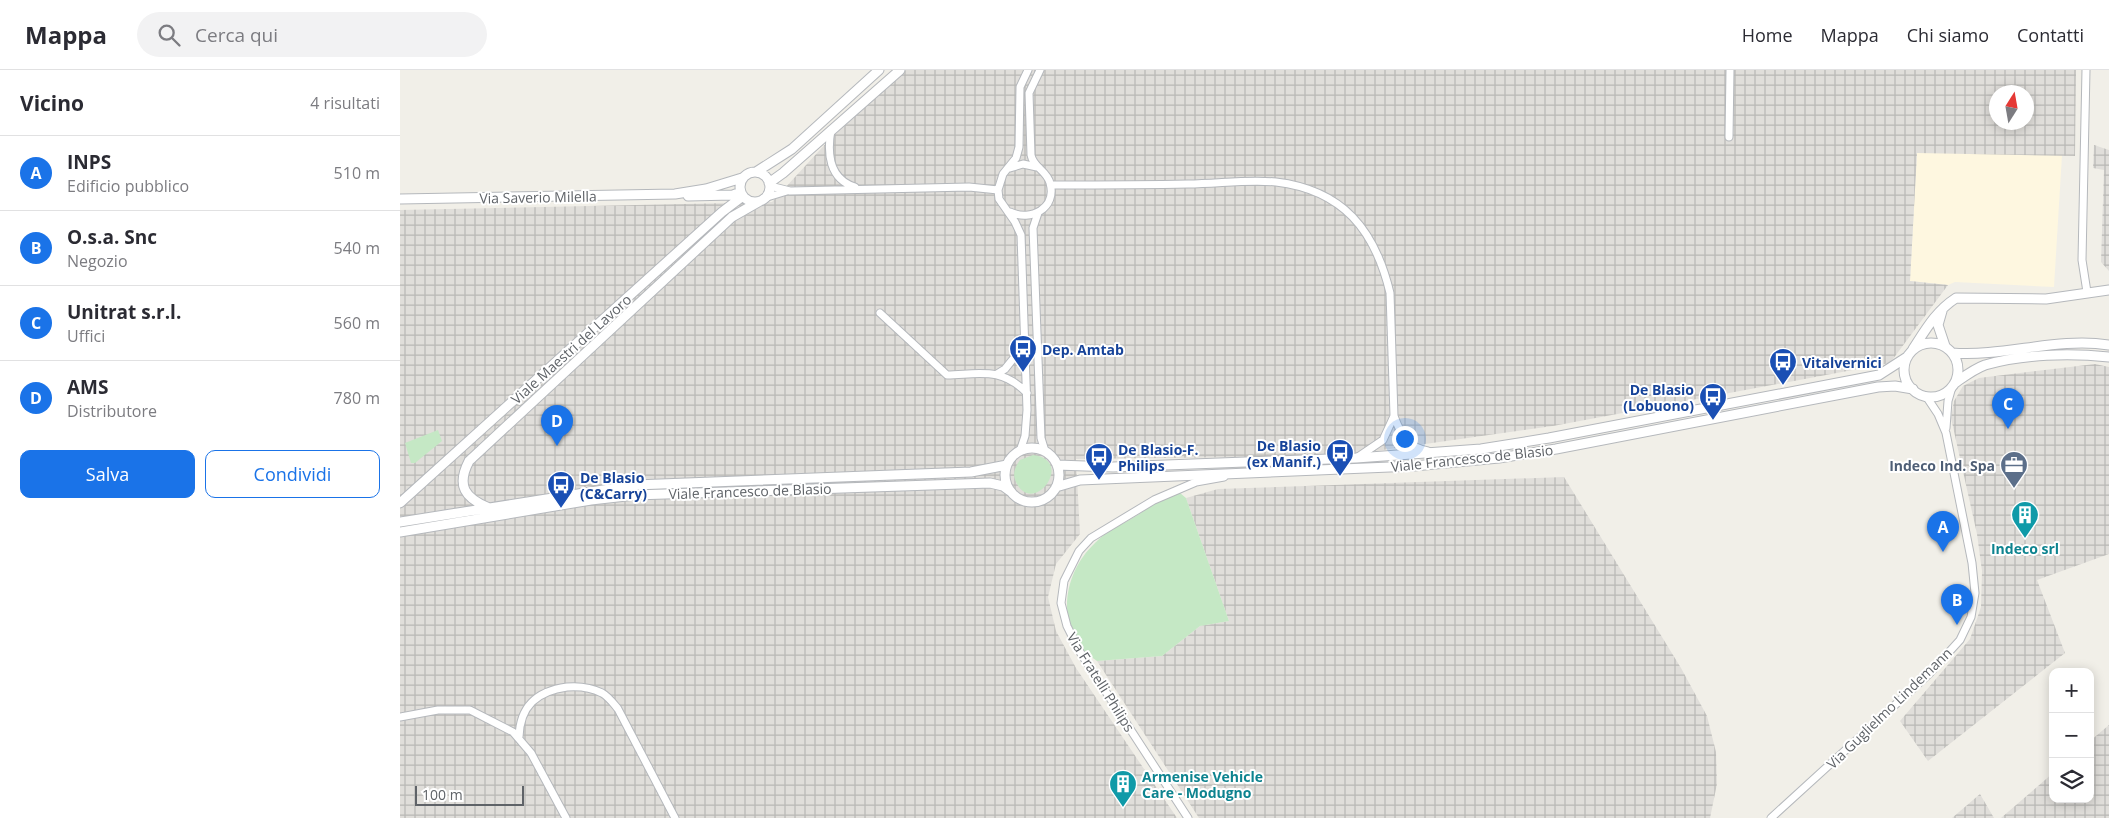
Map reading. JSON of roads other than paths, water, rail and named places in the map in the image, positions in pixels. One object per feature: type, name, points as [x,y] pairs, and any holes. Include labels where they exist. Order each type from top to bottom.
[{"type":"street","points":[[879,70],[792,149],[756,172],[749,173],[742,178],[740,182],[742,194],[751,201],[790,190],[969,187],[998,190]]},
{"type":"street","points":[[762,199],[770,184],[900,70]]},
{"type":"street","points":[[1020,451],[1025,436],[1027,393],[1021,236],[1009,212],[1003,206],[998,190],[1004,174],[1016,158],[1019,147],[1020,87],[1028,70]]},
{"type":"street","points":[[1040,70],[1029,92],[1032,161],[1044,172],[1051,185],[1049,201],[1038,213],[1032,228],[1040,438],[1045,451]]},
{"type":"street","points":[[1729,138],[1730,70]]},
{"type":"street","points":[[2086,70],[2082,260],[2087,292]]},
{"type":"street","points":[[831,130],[828,145],[832,167],[847,184],[862,189]]},
{"type":"street","points":[[1010,168],[1023,164],[1037,167]]},
{"type":"street","points":[[756,172],[765,175],[770,184],[790,190]]},
{"type":"street","name":"Via Saverio Milella","points":[[675,194],[706,189],[742,178]]},
{"type":"street","points":[[1051,185],[1274,182],[1312,190],[1341,206],[1352,216],[1372,242],[1386,276],[1390,293],[1394,416],[1400,432],[1407,442],[1414,447],[1438,454]]},
{"type":"street","name":"Via Saverio Milella","points":[[400,199],[675,194],[734,196],[742,194]]},
{"type":"street","name":"Viale Maestri del Lavoro","points":[[400,503],[742,194]]},
{"type":"street","name":"Viale Maestri del Lavoro","points":[[489,508],[478,503],[464,490],[462,481],[469,461],[732,217],[762,199]]},
{"type":"street","points":[[1009,212],[1024,217],[1038,213]]},
{"type":"street","points":[[2109,290],[2046,299],[1956,298],[1944,306],[1931,319],[1910,353],[1904,374],[1913,389],[1926,396],[1936,396],[1944,393],[1970,372],[1984,365],[2016,359],[2079,354],[2109,357]]},
{"type":"street","points":[[1944,306],[1938,325],[1958,367],[1953,385]]},
{"type":"street","points":[[880,313],[948,375],[996,374],[1017,383],[1027,393]]},
{"type":"street","points":[[1910,353],[1928,343],[1937,343],[1949,349],[1972,354],[2057,343],[2109,345]]},
{"type":"street","points":[[996,374],[1005,369],[1026,344]]},
{"type":"street","name":"Viale Francesco de Blasio","points":[[1057,465],[1113,467],[1356,458],[1438,454],[1530,442],[1874,376],[1896,366],[1910,353]]},
{"type":"street","name":"Via Guglielmo Lindemann","points":[[1772,818],[1929,674],[1960,640],[1971,617],[1975,593],[1972,563],[1946,433],[1946,415],[1953,385]]},
{"type":"street","name":"Viale Francesco de Blasio","points":[[1056,487],[1080,480],[1414,466],[1499,458],[1556,449],[1878,387],[1895,386],[1913,389]]},
{"type":"street","name":"Via Guglielmo Lindemann","points":[[1926,396],[1938,414],[1946,433]]},
{"type":"street","points":[[1356,458],[1383,440],[1394,416]]},
{"type":"street","points":[[1037,448],[1045,451],[1057,465],[1058,479],[1056,487],[1052,493],[1038,501],[1023,500],[1010,491],[1006,483],[1007,465],[1015,454],[1020,451],[1037,448]]},
{"type":"street","name":"Viale Francesco de Blasio","points":[[400,522],[635,485],[971,472],[1007,465]]},
{"type":"street","name":"Via Fratelli Philips","points":[[1188,818],[1076,646],[1067,626],[1061,603],[1064,581],[1079,551],[1091,538],[1154,500],[1196,482],[1256,472]]},
{"type":"street","name":"Viale Francesco de Blasio","points":[[400,532],[591,500],[635,495],[990,483],[1010,491]]},
{"type":"street","points":[[516,735],[526,709],[538,696],[547,692],[572,687],[601,692],[618,709],[675,818]]},
{"type":"street","points":[[400,717],[438,710],[470,710],[516,735],[531,754],[566,818]]},
{"type":"place","name":"Dep. Amtab","points":[[1023,373]]},
{"type":"place","name":"Vitalvernici","points":[[1783,386]]},
{"type":"place","name":"De Blasio (Lobuono)","points":[[1713,421]]},
{"type":"place","name":"Unitrat s.r.l.","points":[[2008,429]]},
{"type":"place","name":"AMS","points":[[557,446]]},
{"type":"place","name":"De Blasio (ex Manif.)","points":[[1340,477]]},
{"type":"place","name":"De Blasio-F. Philips","points":[[1099,481]]},
{"type":"place","name":"Indeco Ind. Spa","points":[[2014,489]]},
{"type":"place","name":"De Blasio (C&Carry)","points":[[561,509]]},
{"type":"place","name":"Indeco srl","points":[[2025,539]]},
{"type":"place","name":"INPS","points":[[1943,552]]},
{"type":"place","name":"O.s.a. Snc","points":[[1957,625]]},
{"type":"place","name":"Armenise Vehicle Care - Modugno","points":[[1123,808]]}]
